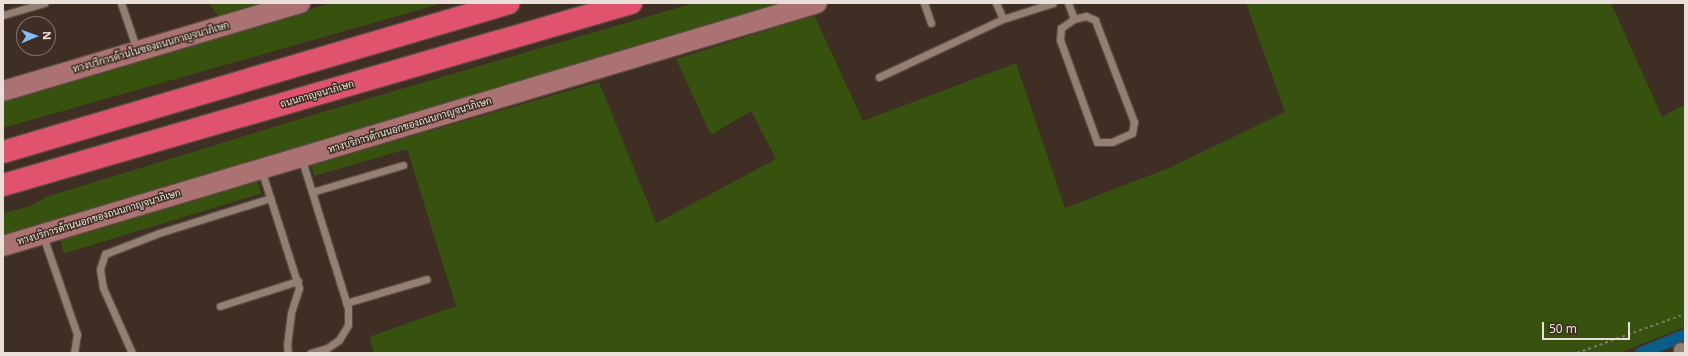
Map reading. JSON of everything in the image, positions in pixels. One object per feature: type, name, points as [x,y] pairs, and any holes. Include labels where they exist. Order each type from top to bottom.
[{"type":"highway","points":[[3,152],[509,3]]},
{"type":"highway","name":"ถนนกาญจนาภิเษก","points":[[3,185],[631,3]]},
{"type":"main road","name":"ทางบริการด้านในของถนนกาญจนาภิเษก","points":[[3,91],[137,50],[300,3]]},
{"type":"main road","name":"ทางบริการด้านนอกของถนนกาญจนาภิเษก","points":[[3,246],[817,3]]},
{"type":"lane","points":[[3,15],[44,3]]},
{"type":"lane","points":[[121,3],[137,50]]},
{"type":"lane","points":[[924,3],[931,23]]},
{"type":"lane","points":[[996,3],[1003,19]]},
{"type":"lane","points":[[879,77],[1003,19],[1053,3]]},
{"type":"lane","points":[[1068,3],[1074,19]]},
{"type":"lane","points":[[1086,16],[1096,20],[1134,122],[1132,133],[1112,142],[1097,142],[1060,40],[1061,28],[1074,19],[1086,16]]},
{"type":"lane","points":[[300,157],[346,303],[348,325],[339,340],[327,348],[311,353]]},
{"type":"lane","points":[[312,192],[403,165]]},
{"type":"lane","points":[[261,169],[298,281],[299,288],[291,313],[286,344],[288,353]]},
{"type":"lane","points":[[132,353],[103,288],[100,269],[105,254],[159,233],[271,198]]},
{"type":"lane","points":[[42,234],[78,334],[74,353]]},
{"type":"lane","points":[[346,303],[427,279]]},
{"type":"lane","points":[[220,306],[298,281]]},
{"type":"path","points":[[1577,353],[1685,314]]},
{"type":"green space","points":[[209,3],[266,3],[219,17]]},
{"type":"green space","points":[[331,3],[443,3],[3,128],[3,101]]},
{"type":"green space","points":[[694,3],[802,3],[3,239],[3,213],[31,206],[46,197],[326,111]]},
{"type":"green space","points":[[1246,3],[1611,3],[1662,117],[1685,104],[1685,327],[1619,353],[374,353],[369,337],[456,306],[407,149],[314,176],[311,165],[599,82],[656,223],[776,159],[751,111],[711,135],[676,59],[814,15],[863,121],[1016,63],[1065,208],[1169,168],[1285,112]]},
{"type":"green space","points":[[257,180],[261,193],[64,254],[60,240]]},
{"type":"waterway","points":[[1641,353],[1685,335]]}]
